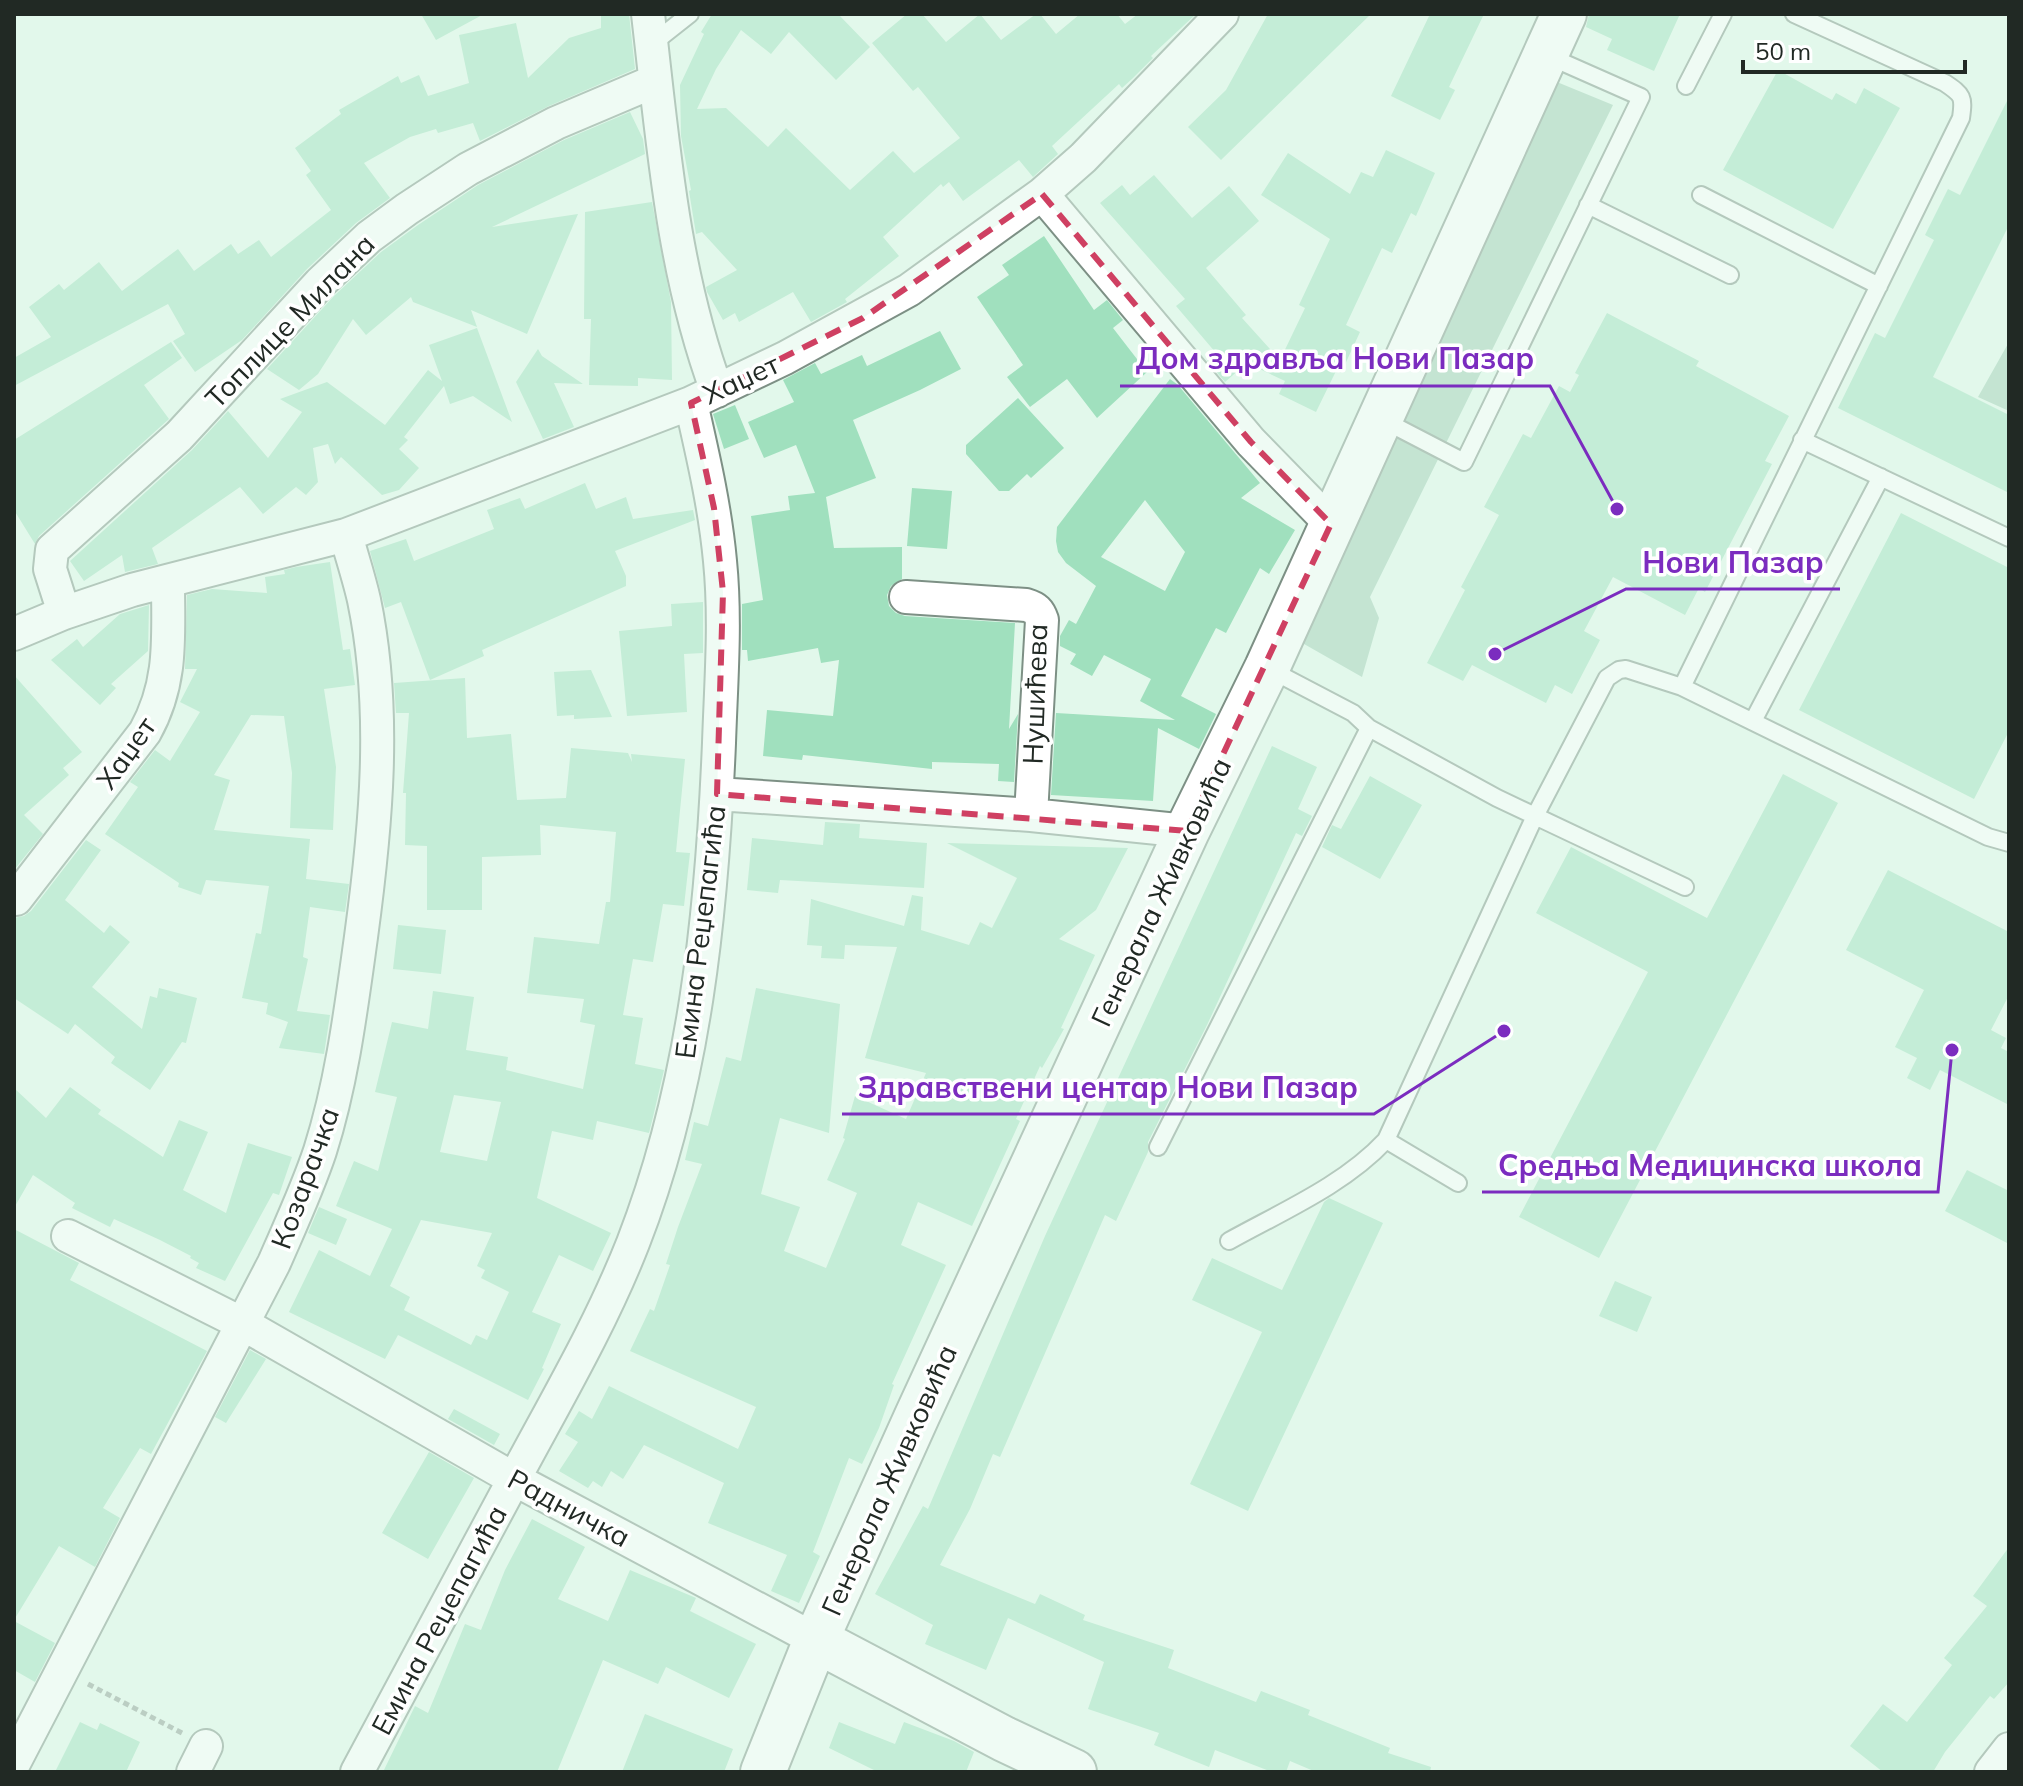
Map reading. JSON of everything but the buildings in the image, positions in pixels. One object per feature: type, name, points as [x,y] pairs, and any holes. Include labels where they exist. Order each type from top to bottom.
[{"type":"street","name":"Хаџет","points":[[14,634],[64,613],[168,581],[346,535],[704,397],[798,352],[909,290],[1042,194],[1083,158],[1222,14]]},
{"type":"street","name":"Генерала Живковића","points":[[763,1772],[816,1640],[1187,831],[1267,668],[1564,14]]},
{"type":"street","name":"Емина Реџепагића","points":[[357,1772],[601,1316],[634,1240],[661,1158],[693,1033],[717,794],[723,592],[704,397],[661,145],[650,29]]},
{"type":"street","name":"Топлице Милана","points":[[64,613],[50,569],[52,550],[179,436],[343,260],[407,209],[468,169],[556,123],[655,81]]},
{"type":"street","points":[[1042,194],[1251,442],[1331,524]]},
{"type":"street","name":"Козарачка","points":[[14,1763],[243,1324],[296,1213],[320,1151],[341,1067],[375,814],[377,751],[374,689],[364,599],[346,535]]},
{"type":"street","name":"Хаџет","points":[[16,899],[145,732],[154,715],[169,662],[168,581]]},
{"type":"street","name":"Нушићева","points":[[906,597],[1026,605],[1039,612],[1042,620],[1031,815]]},
{"type":"street","points":[[717,794],[1031,815],[1187,831]]},
{"type":"street","name":"Радничка","points":[[68,1236],[243,1324],[514,1479],[816,1640],[1004,1739],[1074,1772]]},
{"type":"street","points":[[1991,1772],[2009,1749]]},
{"type":"lane","points":[[650,29],[690,14]]},
{"type":"lane","points":[[1686,86],[1723,14]]},
{"type":"lane","points":[[1682,687],[1961,118],[1963,100],[1957,91],[1945,83],[1794,14]]},
{"type":"lane","points":[[1380,419],[1464,462],[1641,97],[1544,55]]},
{"type":"lane","points":[[1701,195],[1879,286]]},
{"type":"lane","points":[[1588,205],[1730,275]]},
{"type":"lane","points":[[1802,440],[2009,538]]},
{"type":"lane","points":[[1753,721],[1881,477]]},
{"type":"lane","points":[[1267,668],[1353,713],[1369,728],[1535,816],[1685,887]]},
{"type":"lane","points":[[1229,1241],[1343,1177],[1386,1140],[1535,816],[1607,678],[1619,670],[1626,669],[1682,687],[1988,837],[2009,843]]},
{"type":"lane","points":[[1158,1147],[1369,728]]},
{"type":"lane","points":[[1386,1140],[1458,1183]]},
{"type":"path","points":[[62,1671],[200,1759]]},
{"type":"highlighted area","points":[[1042,194],[1251,442],[1331,524],[1187,831],[717,794],[723,592],[714,508],[691,403],[863,318]]},
{"type":"green space","points":[[1535,73],[1613,105],[1370,597],[1379,618],[1362,677],[1283,632]]},
{"type":"green space","points":[[2009,342],[2009,411],[1978,397]]},
{"type":"place","name":"Дом здравља Нови Пазар","points":[[1617,509]]},
{"type":"place","name":"Нови Пазар","points":[[1495,654]]},
{"type":"place","name":"Здравствени центар Нови Пазар","points":[[1504,1031]]},
{"type":"place","name":"Средња Медицинска школа","points":[[1952,1050]]}]
